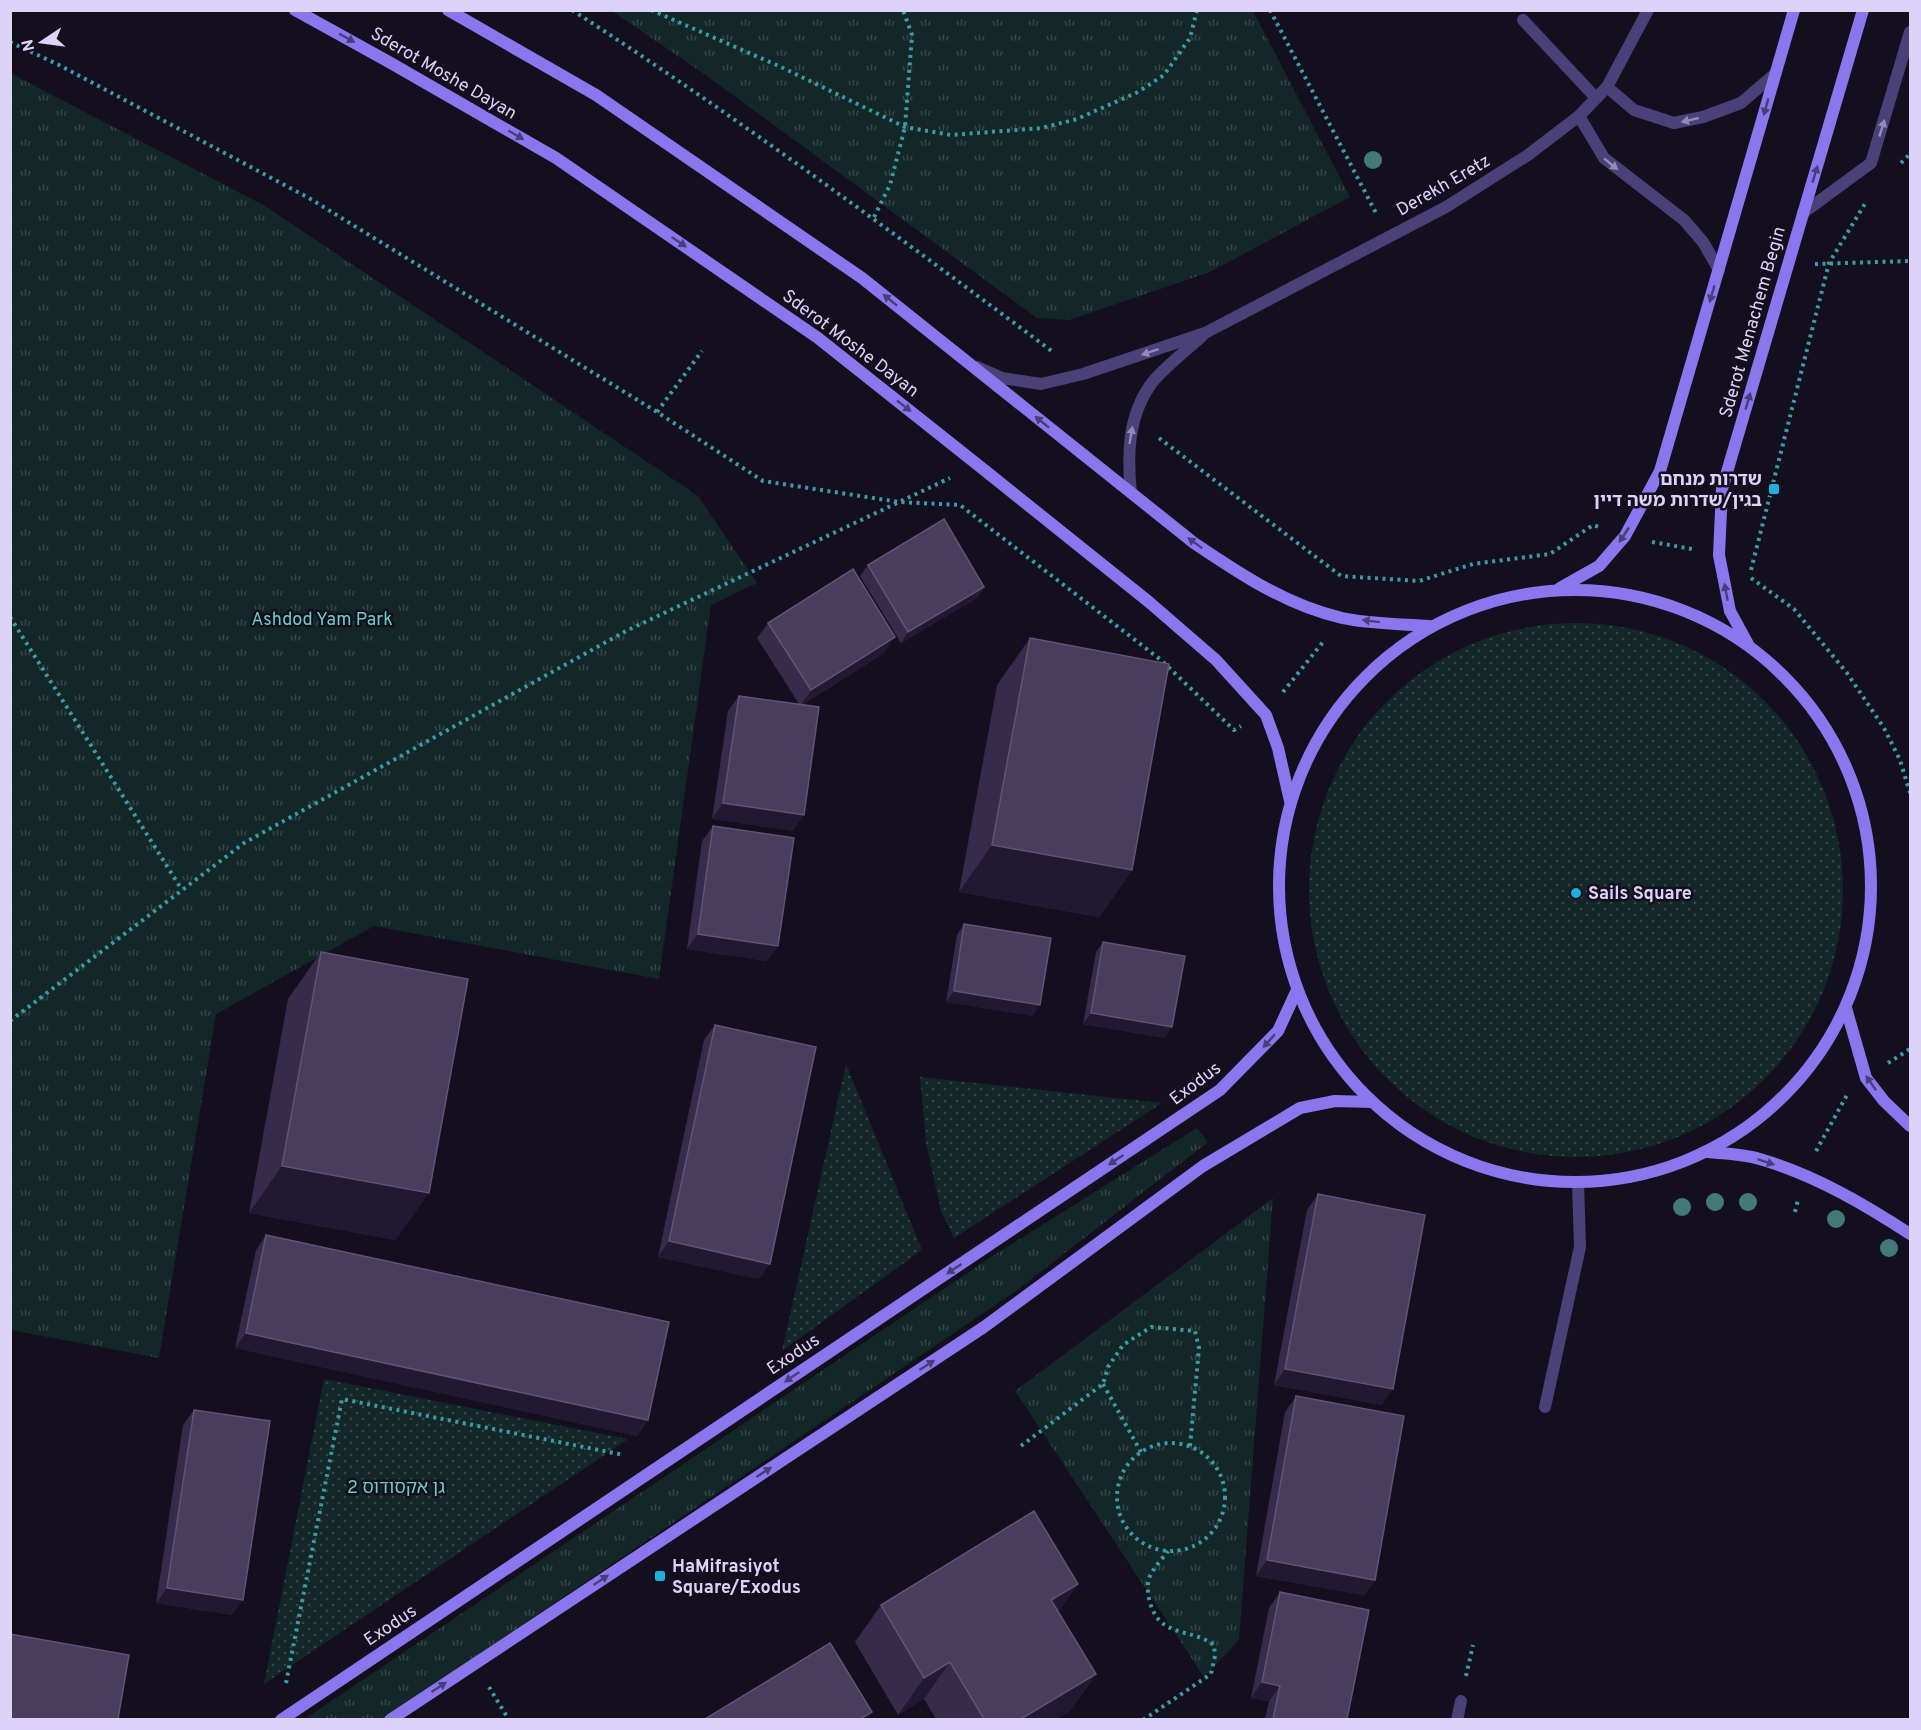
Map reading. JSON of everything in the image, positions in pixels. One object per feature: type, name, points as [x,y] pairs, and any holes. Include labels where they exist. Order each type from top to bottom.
[{"type":"main road","name":"Sderot Moshe Dayan","points":[[295,10],[556,158],[818,338],[978,465],[1149,602],[1216,660],[1266,715],[1278,748],[1290,801]]},
{"type":"main road","points":[[448,10],[596,95],[862,278],[1194,543],[1242,575],[1284,598],[1341,618],[1429,626]]},
{"type":"main road","points":[[1560,588],[1599,566],[1625,536],[1660,471],[1794,10]]},
{"type":"main road","name":"Sderot Menachem Begin","points":[[1749,645],[1730,610],[1719,555],[1722,489],[1863,10]]},
{"type":"main road","points":[[1560,588],[1627,592],[1690,612],[1749,645],[1792,684],[1827,730],[1852,782],[1867,837],[1871,896],[1864,953],[1845,1008],[1821,1052],[1790,1092],[1751,1125],[1708,1152],[1652,1173],[1578,1183],[1532,1180],[1474,1166],[1420,1140],[1372,1102],[1328,1051],[1297,990],[1281,928],[1279,864],[1290,801],[1320,731],[1368,671],[1429,626],[1493,599],[1560,588]]},
{"type":"main road","name":"Exodus","points":[[281,1719],[1220,1090],[1278,1031],[1297,990]]},
{"type":"main road","points":[[1845,1008],[1866,1078],[1884,1101],[1911,1126]]},
{"type":"main road","points":[[390,1719],[984,1327],[1203,1166],[1300,1108],[1335,1101],[1372,1102]]},
{"type":"main road","points":[[1708,1152],[1761,1159],[1803,1175],[1841,1193],[1911,1234]]},
{"type":"street","name":"Derekh Eretz","points":[[968,363],[1002,378],[1041,384],[1083,374],[1205,333],[1446,207],[1528,155],[1579,116],[1607,87],[1648,10]]},
{"type":"street","points":[[1523,20],[1596,98]]},
{"type":"street","points":[[1803,213],[1871,163],[1911,32]]},
{"type":"street","points":[[1607,87],[1634,110],[1674,123],[1703,117],[1741,103],[1776,73]]},
{"type":"street","points":[[1579,116],[1604,158],[1684,220],[1703,242],[1719,270]]},
{"type":"street","name":"Derekh Eretz","points":[[1131,493],[1127,457],[1134,419],[1151,383],[1205,333]]},
{"type":"street","points":[[1545,1407],[1580,1247],[1578,1183]]},
{"type":"street","points":[[1457,1719],[1461,1701]]},
{"type":"path","points":[[572,10],[666,71],[874,217],[1083,374]]},
{"type":"path","points":[[651,10],[781,67],[905,127],[951,135],[1042,128],[1077,119],[1138,92],[1164,75],[1190,38],[1197,10]]},
{"type":"path","points":[[874,217],[890,185],[905,127],[912,35],[903,10]]},
{"type":"path","points":[[1270,10],[1388,237]]},
{"type":"path","points":[[10,42],[59,65],[309,198],[657,412],[763,481],[899,502],[960,505],[1161,660],[1234,730],[1266,715],[1341,618],[1341,576]]},
{"type":"path","points":[[1894,170],[1911,154]]},
{"type":"path","points":[[1871,195],[1829,263],[1750,577],[1794,609],[1847,673],[1884,728],[1900,760],[1911,793]]},
{"type":"path","points":[[1788,265],[1911,261]]},
{"type":"path","points":[[657,412],[702,351]]},
{"type":"path","points":[[1134,419],[1341,576],[1419,581],[1473,564],[1550,554],[1593,525],[1625,536],[1719,555]]},
{"type":"path","points":[[10,1021],[244,843],[626,632],[978,465]]},
{"type":"path","points":[[10,617],[182,891]]},
{"type":"path","points":[[1795,1212],[1803,1175],[1846,1096],[1866,1078],[1911,1049]]},
{"type":"path","points":[[1021,1446],[1103,1384],[1108,1367],[1123,1345],[1151,1327],[1195,1331],[1200,1348],[1190,1446]]},
{"type":"path","points":[[1103,1384],[1141,1452]]},
{"type":"path","points":[[286,1685],[342,1399],[663,1463]]},
{"type":"path","points":[[1173,1443],[1190,1446],[1214,1464],[1225,1492],[1224,1508],[1218,1522],[1204,1539],[1184,1550],[1168,1551],[1152,1547],[1137,1539],[1126,1527],[1119,1511],[1117,1494],[1120,1478],[1129,1463],[1141,1452],[1156,1445],[1173,1443]]},
{"type":"path","points":[[1143,1719],[1210,1674],[1215,1656],[1214,1645],[1203,1637],[1164,1625],[1148,1599],[1150,1575],[1168,1551]]},
{"type":"path","points":[[474,1664],[509,1719]]},
{"type":"green space","points":[[612,11],[1253,11],[1350,197],[1210,272],[1069,320],[1037,318],[707,76]]},
{"type":"green space","name":"Ashdod Yam Park","points":[[10,73],[265,206],[698,496],[757,583],[711,605],[659,979],[374,926],[216,1014],[159,1358],[11,1330]]},
{"type":"green space","name":"Sails Square","points":[[1576,623],[1628,628],[1678,644],[1724,668],[1765,701],[1798,742],[1822,788],[1838,838],[1843,890],[1838,942],[1822,992],[1798,1038],[1765,1079],[1724,1112],[1678,1136],[1628,1152],[1576,1157],[1524,1152],[1474,1136],[1428,1112],[1387,1079],[1354,1038],[1330,992],[1314,942],[1309,890],[1314,838],[1330,788],[1354,742],[1387,701],[1428,668],[1474,644],[1524,628]]},
{"type":"green space","points":[[846,1064],[922,1250],[782,1351]]},
{"type":"green space","points":[[920,1077],[1162,1103],[954,1238],[941,1211],[926,1143]]},
{"type":"green space","points":[[1197,1128],[1208,1142],[1016,1291],[383,1719],[303,1720],[991,1257]]},
{"type":"green space","points":[[1273,1198],[1239,1640],[1204,1677],[1015,1391]]},
{"type":"green space","name":"גן אקסודוס 2","points":[[324,1379],[628,1439],[264,1684]]},
{"type":"building","points":[[944,519],[984,587],[908,632],[868,565]]},
{"type":"building","points":[[853,569],[895,637],[811,690],[768,623]]},
{"type":"building","points":[[1030,638],[1169,664],[1132,870],[992,845]]},
{"type":"building","points":[[739,696],[819,707],[804,815],[723,803]]},
{"type":"building","points":[[713,826],[794,838],[778,946],[698,934]]},
{"type":"building","points":[[964,924],[1051,938],[1040,1005],[954,991]]},
{"type":"building","points":[[1103,942],[1185,956],[1172,1027],[1091,1013]]},
{"type":"building","points":[[321,952],[468,979],[429,1193],[282,1166]]},
{"type":"building","points":[[715,1025],[816,1047],[770,1264],[669,1241]]},
{"type":"building","points":[[1318,1194],[1425,1215],[1393,1389],[1285,1369]]},
{"type":"building","points":[[266,1235],[669,1322],[648,1420],[246,1333]]},
{"type":"building","points":[[1296,1396],[1404,1416],[1375,1580],[1267,1560]]},
{"type":"building","points":[[194,1410],[270,1421],[243,1600],[167,1588]]},
{"type":"building","points":[[1034,1511],[1078,1584],[1051,1600],[1096,1674],[1021,1719],[984,1719],[950,1662],[924,1678],[881,1605]]},
{"type":"building","points":[[1280,1592],[1369,1610],[1347,1719],[1273,1719],[1280,1686],[1262,1682]]},
{"type":"building","points":[[10,1634],[129,1655],[118,1719],[10,1719]]},
{"type":"building","points":[[830,1643],[872,1712],[860,1719],[705,1719]]},
{"type":"place","name":"שדרות מנחם בגין/שדרות משה דיין","points":[[1774,489]]},
{"type":"place","name":"Sails Square","points":[[1576,893]]},
{"type":"place","name":"HaMifrasiyot Square/Exodus","points":[[660,1576]]}]
